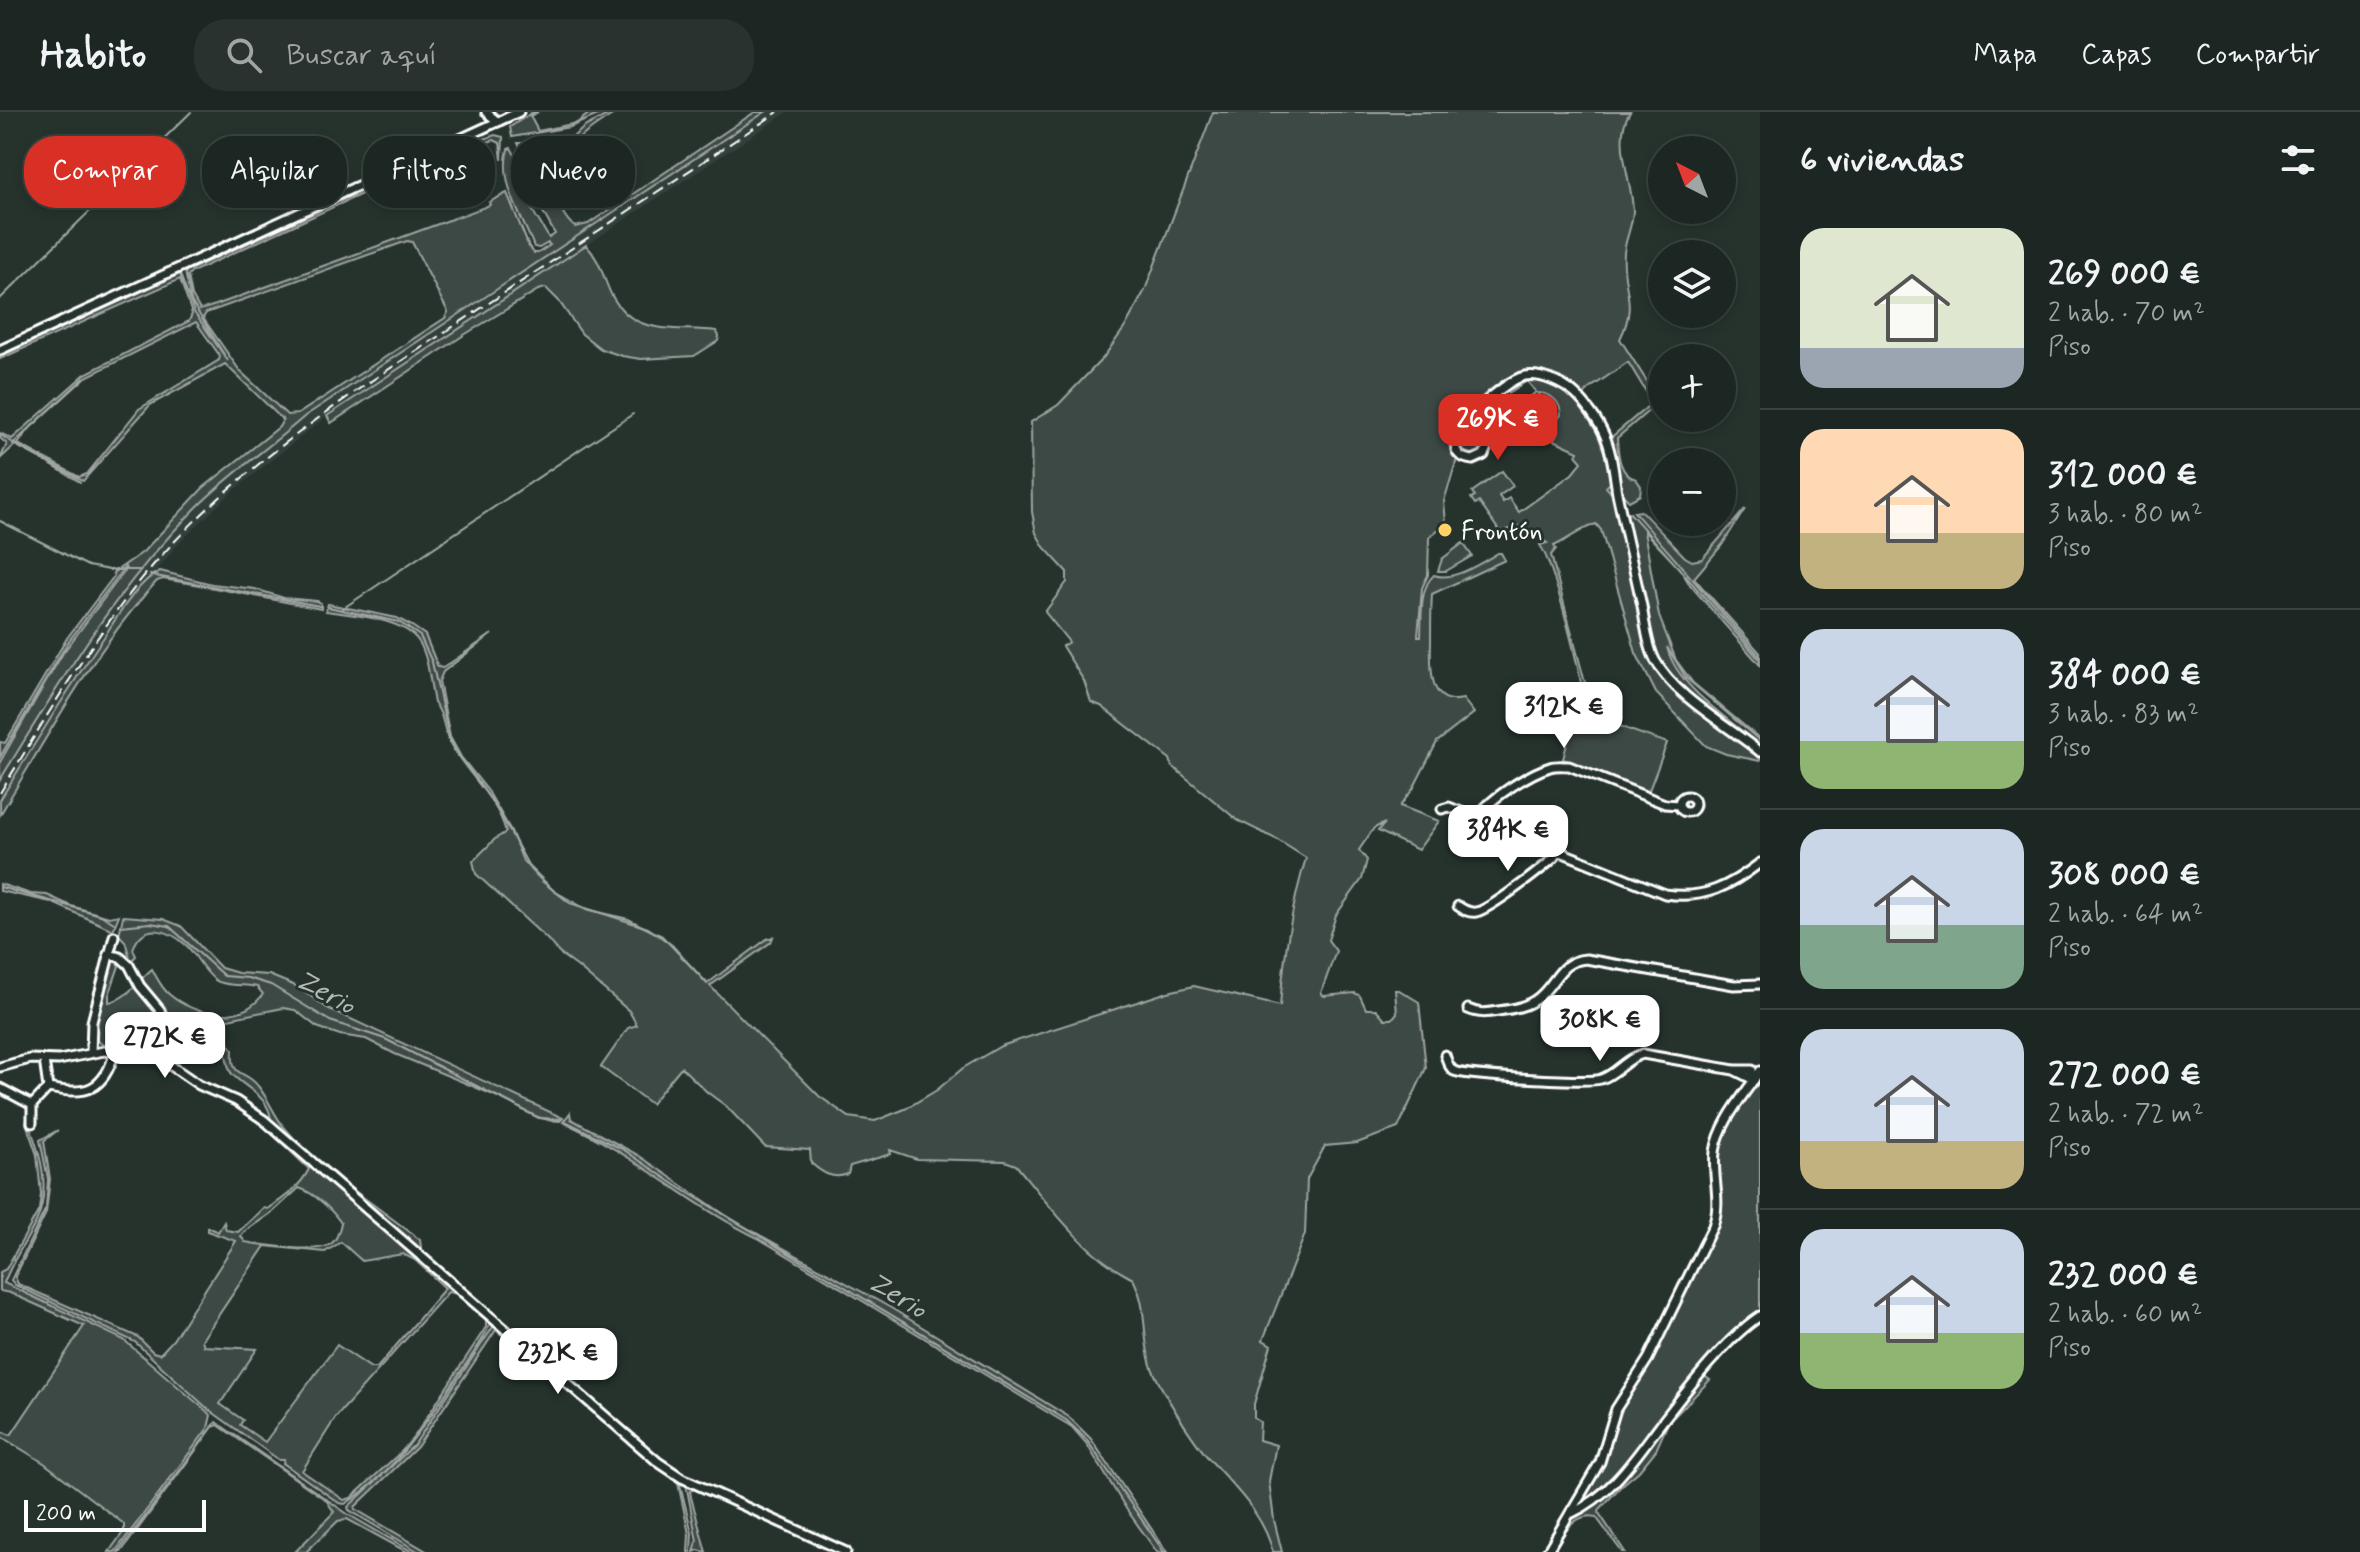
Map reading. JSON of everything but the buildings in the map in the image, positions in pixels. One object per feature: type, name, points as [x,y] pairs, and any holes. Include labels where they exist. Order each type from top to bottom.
[{"type":"street","points":[[486,112],[498,122]]},
{"type":"street","points":[[0,350],[519,112]]},
{"type":"street","points":[[1474,412],[1488,444],[1481,457],[1469,460],[1458,453],[1455,442],[1474,412],[1515,380],[1529,375],[1556,382],[1575,394],[1605,435],[1655,660],[1694,702],[1760,752]]},
{"type":"street","points":[[1477,819],[1481,810],[1492,800],[1542,771],[1557,766],[1569,766],[1665,804],[1679,805]]},
{"type":"street","points":[[1442,809],[1449,807],[1665,894],[1688,896],[1720,890],[1760,863]]},
{"type":"street","points":[[1458,906],[1465,911],[1480,911],[1544,867],[1559,852]]},
{"type":"street","points":[[91,1053],[92,1022],[114,936]]},
{"type":"street","points":[[108,954],[120,957],[129,965],[140,986],[177,1035]]},
{"type":"street","points":[[1468,1009],[1479,1014],[1528,1004],[1541,995],[1563,967],[1586,959],[1734,985],[1760,984]]},
{"type":"street","points":[[132,1052],[141,1029],[158,1019],[164,1020]]},
{"type":"street","points":[[48,1088],[78,1092],[93,1089],[106,1073],[115,1051]]},
{"type":"street","points":[[0,1067],[30,1059],[59,1060],[91,1053],[132,1052],[157,1056],[199,1085],[236,1101],[264,1120],[671,1471],[846,1552]]},
{"type":"street","points":[[1445,1055],[1454,1071],[1599,1080],[1633,1057],[1643,1054],[1741,1071],[1752,1070],[1754,1080]]},
{"type":"street","points":[[44,1060],[48,1088]]},
{"type":"street","points":[[1741,1071],[1760,1063]]},
{"type":"street","points":[[1741,1071],[1746,1093]]},
{"type":"street","points":[[1547,1552],[1600,1462],[1616,1409],[1648,1359],[1713,1226],[1718,1202],[1717,1145],[1723,1128],[1760,1071]]},
{"type":"street","points":[[0,1088],[32,1105]]},
{"type":"street","points":[[32,1123],[32,1105],[48,1088]]},
{"type":"street","points":[[1570,1514],[1591,1505],[1628,1468],[1660,1424],[1735,1335],[1760,1316]]},
{"type":"shaded area","points":[[533,112],[538,112],[530,116],[538,131],[577,123],[591,112],[605,112],[570,127],[518,136],[512,136],[510,127]]},
{"type":"shaded area","points":[[617,112],[583,136],[574,136],[586,126]]},
{"type":"shaded area","points":[[755,112],[765,112],[635,198],[635,192]]},
{"type":"shaded area","points":[[765,112],[788,112],[327,416],[232,492],[181,541],[119,615],[0,800],[0,779],[86,641],[154,553],[198,506],[305,416],[620,208],[635,208],[635,198]]},
{"type":"shaded area","points":[[1213,112],[1630,112],[1623,135],[1633,210],[1624,253],[1629,305],[1626,326],[1620,339],[1648,383],[1648,395],[1628,362],[1589,389],[1583,397],[1561,381],[1515,375],[1475,403],[1451,439],[1450,446],[1457,459],[1444,501],[1446,523],[1429,537],[1428,575],[1422,588],[1418,636],[1421,636],[1426,587],[1434,575],[1458,574],[1501,553],[1505,560],[1432,594],[1433,681],[1442,697],[1463,699],[1474,713],[1437,742],[1413,789],[1400,806],[1439,821],[1418,850],[1378,831],[1385,823],[1374,828],[1359,850],[1367,860],[1362,879],[1336,915],[1328,940],[1336,951],[1321,993],[1324,996],[1355,993],[1360,996],[1366,1009],[1376,1009],[1385,1019],[1392,1019],[1397,1013],[1395,990],[1419,1002],[1426,1068],[1398,1128],[1357,1143],[1325,1146],[1307,1179],[1305,1234],[1263,1340],[1271,1345],[1254,1404],[1254,1418],[1260,1422],[1259,1440],[1276,1445],[1269,1481],[1282,1552],[1273,1552],[1256,1514],[1196,1443],[1163,1390],[1149,1357],[1141,1301],[1133,1279],[1099,1257],[1084,1243],[1016,1165],[1005,1161],[917,1159],[890,1150],[891,1154],[850,1166],[848,1174],[833,1176],[811,1163],[810,1150],[765,1147],[726,1106],[681,1067],[651,1104],[601,1067],[628,1028],[637,1025],[629,1011],[559,953],[476,874],[473,861],[506,832],[496,808],[450,743],[434,703],[427,663],[419,642],[412,634],[390,623],[326,611],[328,604],[397,618],[425,635],[438,667],[443,668],[492,634],[443,672],[439,681],[450,737],[461,757],[488,791],[511,831],[523,861],[570,903],[648,928],[672,945],[707,984],[773,937],[771,942],[710,986],[819,1096],[849,1117],[875,1121],[905,1109],[937,1090],[963,1068],[1001,1046],[1168,992],[1194,986],[1280,1006],[1289,931],[1306,858],[1237,820],[1172,766],[1170,759],[1101,706],[1091,702],[1084,681],[1062,646],[1069,642],[1045,612],[1067,582],[1067,572],[1044,547],[1036,533],[1032,512],[1031,422],[1058,405],[1103,358],[1125,327],[1145,290]]},
{"type":"shaded area","points":[[495,135],[503,137],[502,160],[500,143],[492,136]]},
{"type":"shaded area","points":[[511,148],[511,193],[506,173],[508,149]]},
{"type":"shaded area","points":[[363,191],[363,193],[347,201]]},
{"type":"shaded area","points":[[507,193],[511,208],[534,253],[550,245],[534,247],[517,208],[531,208],[549,238],[555,234],[541,208],[561,208],[575,227],[588,224],[612,208],[620,208],[305,416],[223,483],[167,538],[114,604],[67,672],[0,780],[0,762],[36,699],[63,653],[125,567],[68,642],[0,757],[0,742],[5,743],[67,638],[114,576],[113,573],[143,552],[203,488],[279,427],[283,420],[225,364],[150,405],[83,481],[15,445],[0,459],[7,444],[0,438],[0,433],[12,439],[85,374],[189,321],[192,314],[180,279],[0,359],[0,356],[180,274],[194,312],[228,361],[191,301],[185,272],[325,208],[331,208],[192,272],[188,276],[192,296],[200,310],[482,208],[495,208],[495,199]],"holes":[[[407,241],[412,242],[448,312],[445,318],[298,414],[287,415],[240,371],[203,318],[206,313]],[[196,322],[220,356],[219,360],[139,409],[87,474],[79,477],[18,444],[31,427],[86,377]]]},
{"type":"shaded area","points":[[586,245],[598,263],[611,294],[631,318],[656,327],[716,331],[718,341],[694,356],[641,359],[622,356],[601,349],[582,334],[546,288],[464,335],[331,423],[327,416]]},
{"type":"shaded area","points":[[1535,378],[1567,394],[1579,405],[1597,432],[1612,481],[1606,487],[1615,497],[1647,648],[1653,663],[1760,756],[1760,761],[1706,746],[1656,693],[1636,653],[1601,530],[1596,524],[1554,546],[1556,549],[1551,555],[1591,705],[1616,724],[1667,743],[1648,793],[1563,759],[1573,722],[1565,717],[1563,704],[1578,707],[1584,703],[1560,597],[1540,545],[1547,543],[1520,526],[1500,532],[1479,502],[1475,504],[1471,498],[1475,496],[1472,492],[1502,471],[1513,486],[1499,496],[1503,502],[1509,498],[1519,512],[1572,474],[1582,462],[1576,455],[1578,451],[1554,440],[1559,432],[1553,424],[1561,415],[1554,399],[1538,393],[1541,398],[1526,411],[1523,407],[1536,392],[1527,381],[1509,393],[1506,389],[1522,379]]},
{"type":"shaded area","points":[[1498,399],[1514,421],[1493,434],[1481,419],[1481,411]]},
{"type":"shaded area","points":[[1648,406],[1648,411],[1617,438],[1623,468],[1641,486],[1640,495],[1629,501],[1619,491],[1608,440]]},
{"type":"shaded area","points":[[1472,422],[1484,443],[1483,450],[1474,457],[1467,457],[1459,446],[1460,438]]},
{"type":"shaded area","points":[[1641,511],[1648,518],[1648,528],[1634,512]]},
{"type":"shaded area","points":[[1630,513],[1648,533],[1644,531],[1659,616],[1676,660],[1693,683],[1760,741],[1686,678],[1667,647],[1672,661],[1692,689],[1760,748],[1694,698],[1658,660],[1625,515]]},
{"type":"shaded area","points":[[1655,536],[1665,536],[1692,561],[1702,559],[1722,536],[1728,536],[1694,578],[1760,653],[1760,657]]},
{"type":"shaded area","points":[[1463,543],[1472,556],[1446,571],[1438,571],[1442,559]]},
{"type":"shaded area","points":[[160,571],[212,584],[255,589],[284,598],[317,601],[321,603],[321,609],[194,584],[163,579],[157,581],[92,664],[0,815],[0,800],[77,677],[129,600]]},
{"type":"shaded area","points":[[1681,571],[1760,660],[1760,665],[1690,585]]},
{"type":"shaded area","points":[[0,884],[31,894],[47,895],[109,917],[119,915],[113,930],[51,902],[0,891]]},
{"type":"shaded area","points":[[123,916],[163,919],[181,926],[221,968],[238,973],[269,975],[298,987],[327,1008],[563,1118],[560,1121],[549,1120],[533,1115],[366,1039],[317,1027],[295,1010],[283,1008],[208,1023],[233,1050],[236,1070],[258,1086],[280,1122],[299,1143],[332,1173],[420,1240],[422,1254],[271,1120],[266,1105],[232,1074],[224,1051],[202,1027],[189,1019],[162,1015],[149,1020],[137,1030],[128,1046],[106,1046],[95,1038],[102,990],[111,963],[116,961],[119,966],[109,1002],[127,993],[152,969],[170,995],[205,1012],[218,1014],[243,1010],[263,994],[257,987],[224,984],[215,980],[187,946],[165,932],[143,934],[133,949],[136,956],[131,961],[125,941],[119,935]]},
{"type":"shaded area","points":[[1760,1075],[1760,1313],[1753,1317],[1622,1471],[1602,1492],[1576,1511],[1605,1457],[1613,1421],[1715,1230],[1719,1209],[1718,1158],[1721,1138]]},
{"type":"shaded area","points":[[570,1113],[571,1119],[638,1155],[731,1219],[891,1308],[1069,1417],[1091,1439],[1167,1552],[1157,1552],[1086,1443],[1072,1427],[709,1211],[614,1149],[563,1122]]},
{"type":"shaded area","points":[[27,1119],[40,1157],[43,1196],[36,1222],[4,1283],[124,1340],[211,1415],[208,1428],[115,1552],[109,1552],[124,1531],[124,1524],[44,1463],[0,1436],[0,1431],[11,1435],[84,1326],[0,1291],[0,1272],[6,1269],[39,1210],[41,1194],[37,1155]]},
{"type":"shaded area","points":[[267,1129],[491,1320],[477,1348],[409,1445],[379,1477],[345,1504],[339,1503],[283,1463],[284,1460],[279,1460],[208,1409],[135,1342],[15,1285],[11,1280],[46,1208],[48,1179],[40,1140],[58,1130],[44,1141],[50,1179],[46,1213],[15,1277],[18,1284],[138,1337],[153,1352],[160,1354],[173,1340],[236,1241],[207,1231],[207,1227],[218,1232],[224,1222],[226,1230],[238,1232],[264,1208],[268,1209],[292,1191],[309,1169]],"holes":[[[299,1188],[323,1202],[341,1223],[334,1241],[313,1248],[245,1242],[241,1236],[244,1232]],[[341,1242],[362,1261],[403,1254],[415,1260],[445,1288],[377,1368],[371,1368],[337,1345],[265,1442],[240,1425],[243,1420],[220,1404],[257,1349],[204,1346],[202,1340],[265,1246],[325,1252]],[[448,1292],[458,1294],[486,1319],[486,1327],[414,1437],[351,1498],[344,1500],[302,1471],[336,1417]]]},
{"type":"shaded area","points":[[495,1324],[679,1480],[692,1533],[691,1552],[688,1552],[689,1534],[678,1483],[496,1330],[417,1447],[355,1507],[428,1552],[419,1552],[349,1510],[348,1507],[414,1445]]},
{"type":"shaded area","points":[[1704,1376],[1710,1380],[1668,1423],[1656,1450],[1600,1509],[1599,1513],[1625,1552],[1596,1517],[1588,1516],[1575,1522],[1551,1552],[1570,1520],[1611,1490]]},
{"type":"shaded area","points":[[216,1422],[349,1515],[413,1552],[407,1552],[347,1519],[338,1521],[306,1552],[295,1552],[334,1512],[326,1500],[218,1425],[213,1427],[118,1552]]},
{"type":"shaded area","points":[[686,1484],[841,1552],[694,1489],[690,1491],[691,1497],[706,1552],[694,1552],[697,1541]]},
{"type":"waterway","points":[[0,299],[191,112]]},
{"type":"waterway","points":[[13,444],[84,378]]},
{"type":"waterway","points":[[342,609],[633,414]]},
{"type":"waterway","points":[[0,435],[80,482]]},
{"type":"waterway","points":[[0,521],[88,566],[139,570]]},
{"type":"waterway","points":[[150,575],[320,606]]},
{"type":"waterway","points":[[328,607],[399,622],[420,636],[432,662],[449,737],[455,750],[500,813],[528,865],[554,891],[586,909],[628,919],[662,936],[706,982]]},
{"type":"waterway","name":"Zerio","points":[[0,887],[101,915],[114,923]]},
{"type":"waterway","name":"Zerio","points":[[121,926],[150,923],[169,926],[224,976],[248,978],[271,985],[330,1021],[385,1039],[539,1118],[560,1119]]},
{"type":"waterway","name":"Zerio","points":[[565,1121],[624,1150],[677,1186],[1066,1420],[1086,1439],[1164,1552]]},
{"type":"railway","points":[[0,793],[68,682],[124,602],[168,549],[218,499],[301,431],[359,389],[778,112]]},
{"type":"place","name":"Frontón","points":[[1445,530]]}]
